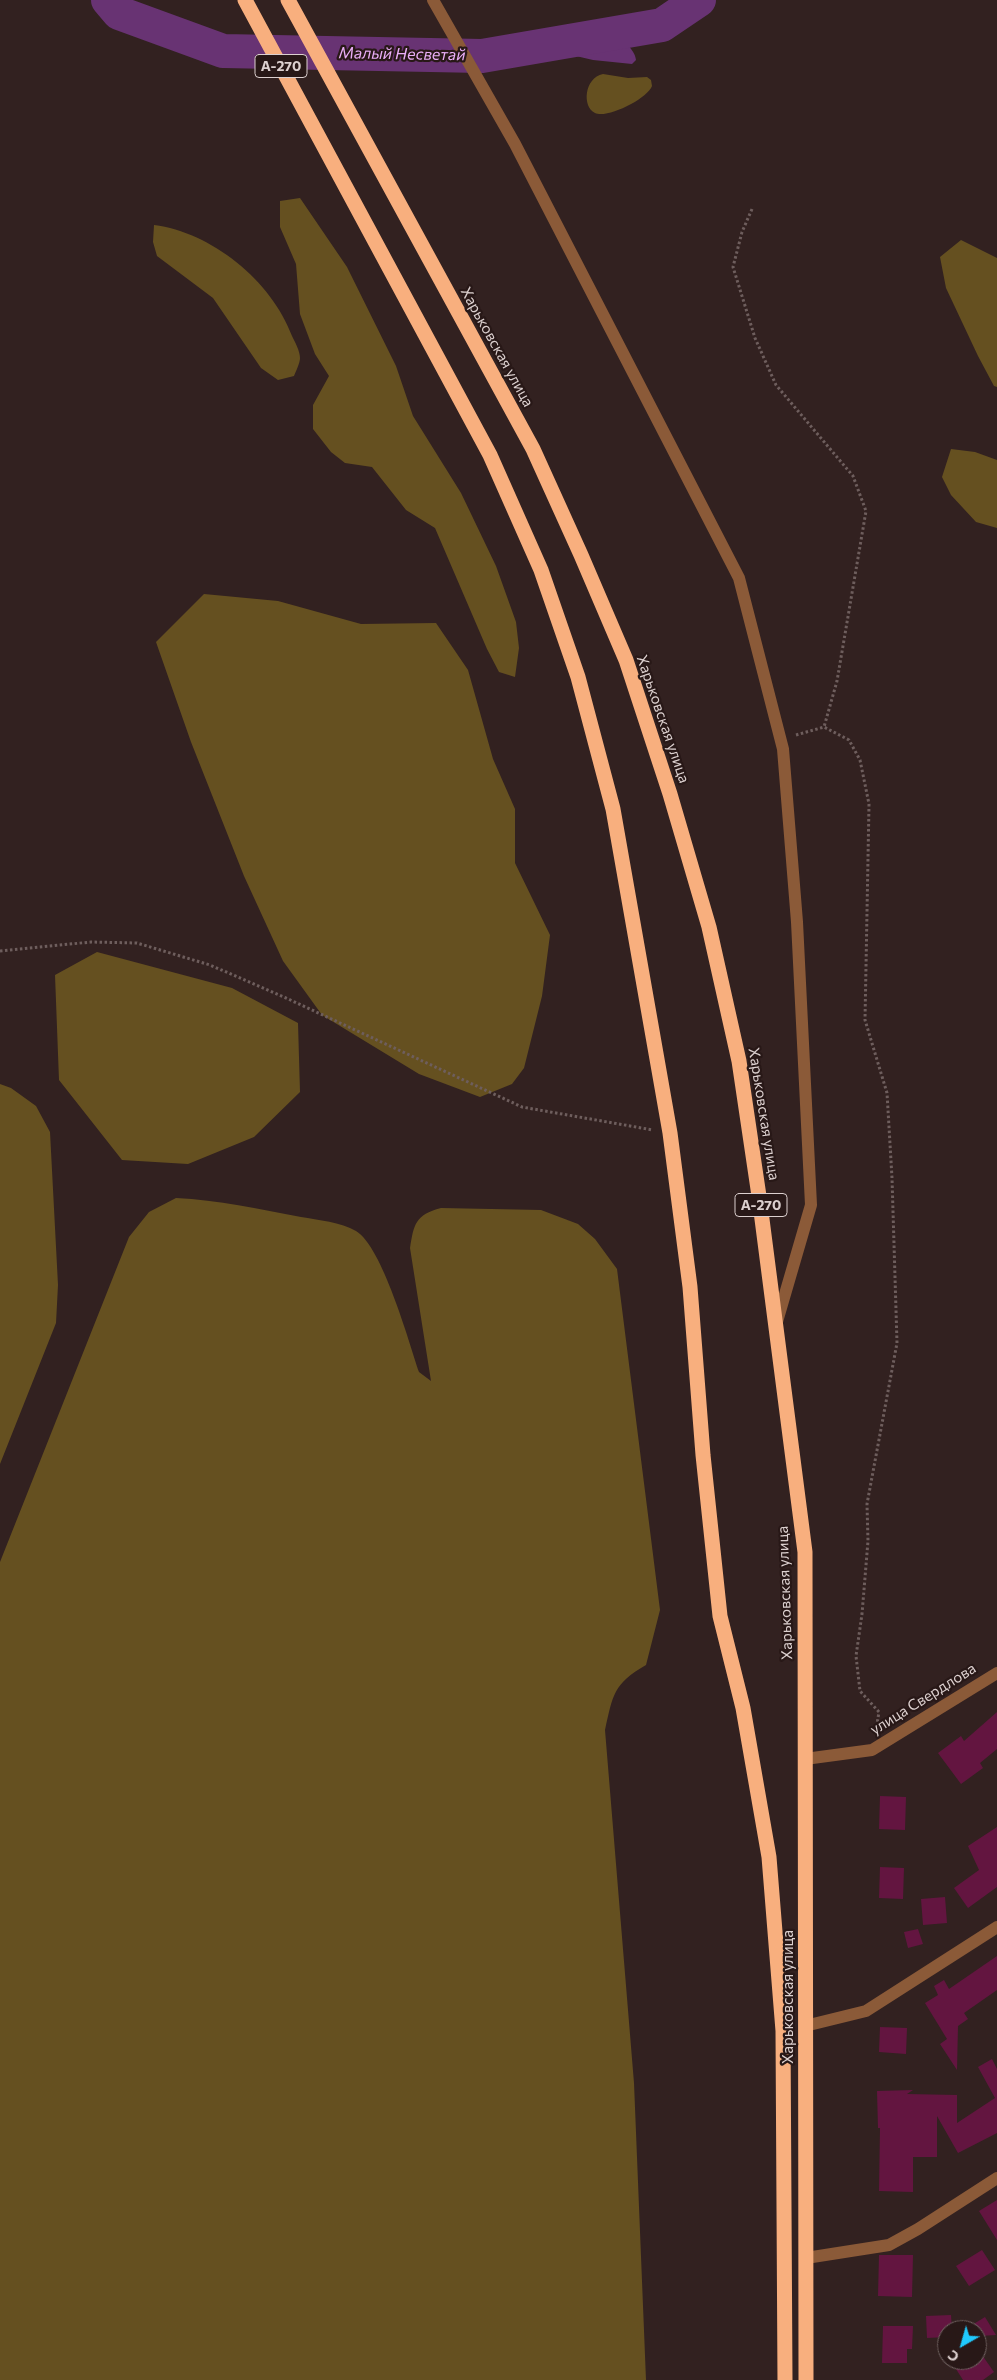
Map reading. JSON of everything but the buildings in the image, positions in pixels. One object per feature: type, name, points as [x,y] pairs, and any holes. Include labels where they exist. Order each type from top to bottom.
[{"type":"highway","name":"Харьковская улица","points":[[245,0],[490,455],[541,570],[578,677],[613,809],[670,1134],[690,1287],[703,1455],[720,1616],[743,1708],[769,1856],[783,2031],[785,2380]]},
{"type":"highway","name":"Харьковская улица","points":[[288,0],[533,449],[626,660],[670,794],[709,927],[739,1061],[759,1196],[805,1552],[806,2380]]},
{"type":"street","points":[[436,5],[516,144],[739,578],[780,740],[797,922],[811,1205],[776,1327]]},
{"type":"street","name":"улица Свердлова","points":[[805,1759],[872,1750],[997,1673]]},
{"type":"street","points":[[805,2026],[866,2010],[997,1927]]},
{"type":"street","points":[[806,2258],[889,2245],[918,2229],[997,2178]]},
{"type":"path","points":[[752,209],[742,232],[734,267],[755,338],[776,385],[853,476],[866,511],[837,681],[824,727]]},
{"type":"path","points":[[780,740],[824,727],[849,740],[860,760],[869,804],[865,1020],[887,1093],[892,1178],[897,1344],[867,1504],[868,1541],[862,1614],[856,1656],[860,1691],[879,1712],[872,1750]]},
{"type":"path","points":[[0,951],[91,942],[137,943],[210,965],[522,1107],[670,1134]]},
{"type":"shaded area","points":[[591,27],[610,28],[617,31],[633,52],[636,60],[632,64],[593,60],[563,53],[547,54],[549,47],[558,36],[570,30]]},
{"type":"shaded area","points":[[603,74],[628,78],[647,77],[651,80],[652,86],[643,97],[626,107],[608,113],[595,113],[588,105],[587,93],[592,81]]},
{"type":"shaded area","points":[[300,198],[347,267],[396,366],[413,416],[461,493],[496,566],[516,622],[519,648],[515,677],[499,672],[487,649],[435,528],[406,510],[372,467],[345,463],[331,452],[313,429],[313,405],[329,376],[315,354],[300,314],[296,264],[280,227],[280,201]]},
{"type":"shaded area","points":[[154,225],[197,238],[237,262],[255,279],[270,296],[283,316],[297,347],[300,360],[294,376],[278,380],[261,368],[213,298],[157,256],[153,242]]},
{"type":"shaded area","points":[[961,240],[997,258],[997,387],[994,386],[978,356],[946,288],[940,257]]},
{"type":"shaded area","points":[[951,449],[975,452],[997,460],[997,528],[976,522],[951,495],[942,477]]},
{"type":"shaded area","points":[[204,594],[278,601],[361,624],[436,623],[468,670],[493,759],[515,809],[515,863],[550,935],[542,996],[524,1068],[512,1084],[480,1097],[419,1074],[322,1015],[283,961],[244,876],[191,742],[156,642]]},
{"type":"shaded area","points":[[97,952],[232,988],[298,1023],[300,1092],[254,1137],[188,1164],[122,1160],[59,1080],[55,975]]},
{"type":"shaded area","points":[[0,1084],[11,1088],[36,1106],[50,1132],[58,1285],[56,1323],[0,1464]]},
{"type":"shaded area","points":[[176,1198],[223,1203],[322,1220],[343,1225],[356,1231],[366,1240],[385,1274],[402,1318],[419,1372],[431,1381],[410,1248],[415,1227],[421,1217],[441,1208],[541,1210],[578,1224],[595,1239],[617,1269],[660,1610],[646,1665],[627,1678],[616,1692],[605,1730],[634,2083],[646,2380],[0,2380],[0,1562],[129,1237],[149,1212]]},
{"type":"waterway","name":"Малый Несветай","points":[[108,0],[119,13],[223,51],[482,56],[662,25],[699,0]]}]
